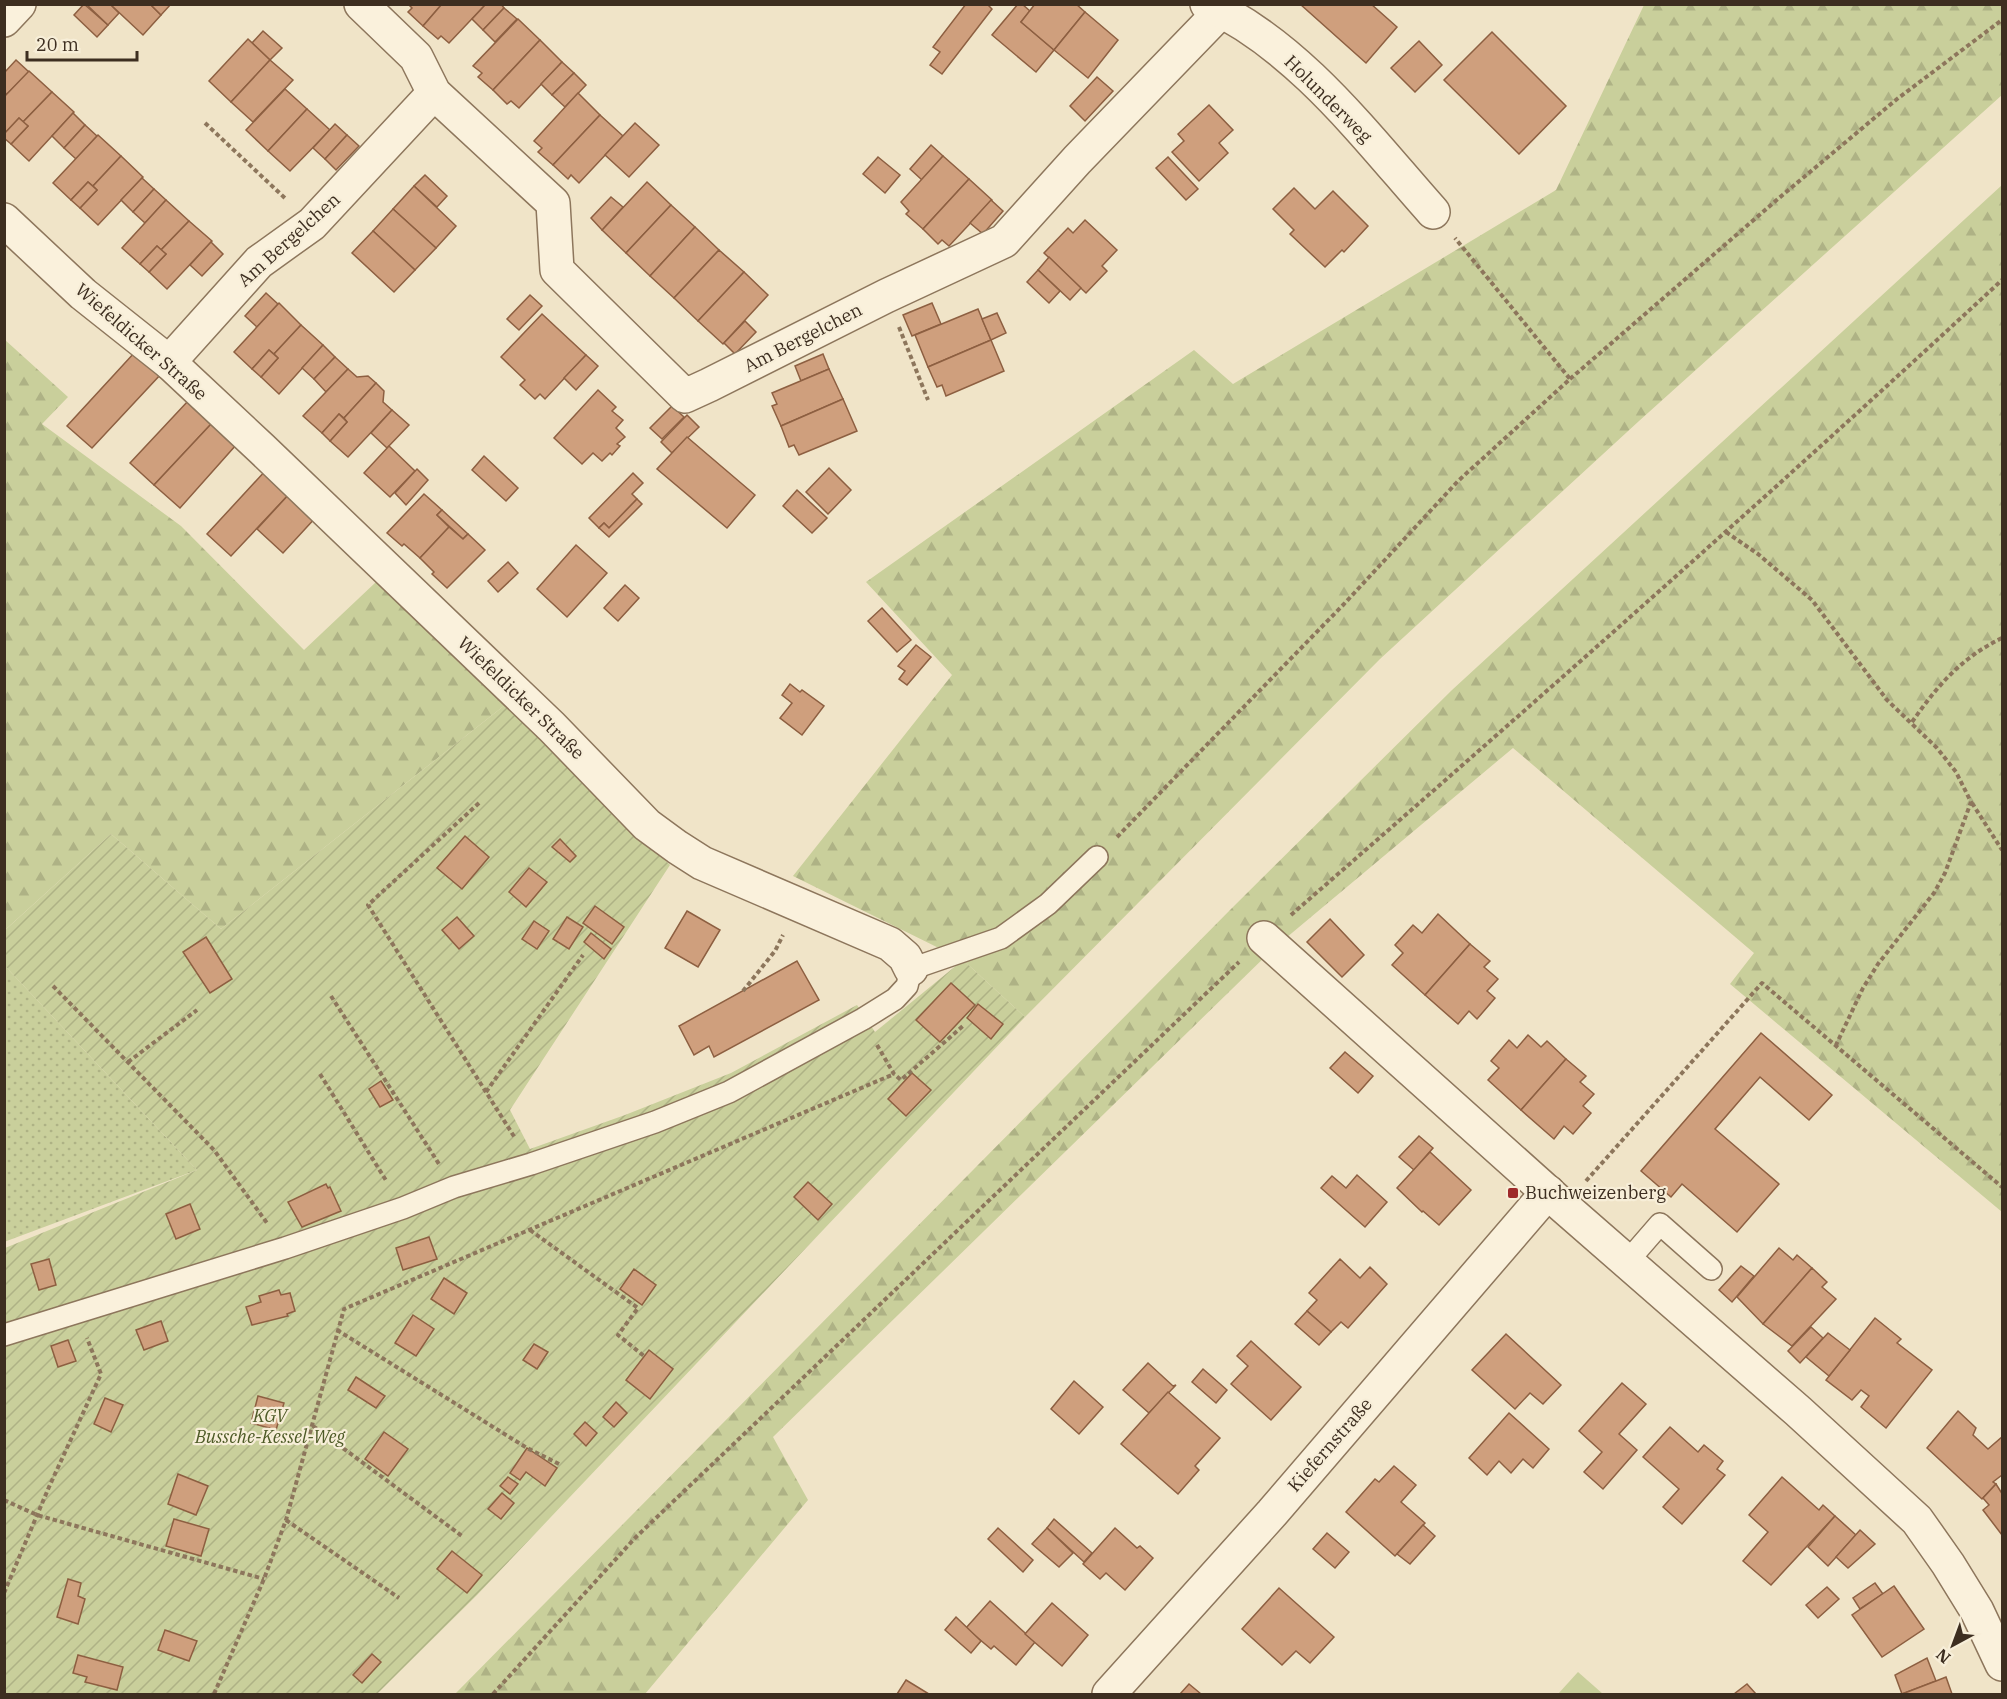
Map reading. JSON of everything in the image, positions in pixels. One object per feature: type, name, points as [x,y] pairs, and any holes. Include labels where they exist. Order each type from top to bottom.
[{"type":"street","points":[[4,20],[19,4]]},
{"type":"street","name":"Am Bergelchen","points":[[361,4],[416,57],[434,93],[553,203],[557,270],[685,396],[886,296],[1004,241],[1214,8]]},
{"type":"street","name":"Holunderweg","points":[[1214,8],[1265,38],[1332,99],[1433,212]]},
{"type":"street","name":"Am Bergelchen","points":[[170,363],[260,262],[312,224],[434,93]]},
{"type":"street","name":"Wiefeldicker Straße","points":[[4,220],[83,294],[170,363],[552,727],[647,825],[677,848],[702,863],[890,944],[905,957],[912,969]]},
{"type":"street","points":[[1264,938],[1627,1262],[1798,1411],[1917,1520],[1977,1611],[2002,1664]]},
{"type":"street","name":"Kiefernstraße","points":[[1109,1695],[1556,1199]]},
{"type":"lane","points":[[4,1335],[78,1314],[285,1248],[403,1208],[454,1187],[656,1122],[729,1092],[863,1020],[895,999],[907,986],[912,969],[1001,938],[1048,904],[1097,857]]},
{"type":"lane","points":[[1627,1262],[1660,1224],[1711,1269]]},
{"type":"path","points":[[1097,857],[1344,604],[1458,481],[1570,378],[1779,198],[1897,99],[2002,20]]},
{"type":"path","points":[[204,123],[312,224]]},
{"type":"path","points":[[1433,212],[1570,378]]},
{"type":"path","points":[[493,1695],[635,1538],[1264,938],[1510,724],[2002,283]]},
{"type":"path","points":[[886,296],[928,399]]},
{"type":"path","points":[[1726,532],[1758,554],[1812,600],[1887,700],[1937,748],[1956,772],[1971,802],[2002,850]]},
{"type":"path","points":[[1912,722],[1953,671],[1967,658],[2002,638]]},
{"type":"path","points":[[479,802],[368,905],[531,1164]]},
{"type":"path","points":[[1836,1045],[1863,988],[1878,964],[1934,893],[1945,873],[1971,802]]},
{"type":"path","points":[[742,991],[775,951],[794,903]]},
{"type":"path","points":[[486,1092],[583,955]]},
{"type":"path","points":[[1556,1199],[1762,983],[2002,1187]]},
{"type":"path","points":[[53,986],[214,1150],[285,1248]]},
{"type":"path","points":[[331,996],[454,1187]]},
{"type":"path","points":[[128,1062],[197,1010]]},
{"type":"path","points":[[214,1695],[264,1579],[286,1520],[344,1309],[894,1074],[901,1080],[963,1026]]},
{"type":"path","points":[[320,1074],[403,1208]]},
{"type":"path","points":[[529,1230],[638,1308],[618,1335],[644,1356]]},
{"type":"path","points":[[4,1593],[101,1374],[78,1314]]},
{"type":"path","points":[[337,1330],[527,1448],[559,1464]]},
{"type":"path","points":[[313,1426],[462,1536]]},
{"type":"path","points":[[4,1500],[38,1515],[264,1579]]},
{"type":"path","points":[[286,1520],[399,1598]]},
{"type":"green space","points":[[1644,5],[2002,5],[2002,95],[1639,421],[1380,659],[1025,1017],[963,960],[793,876],[952,675],[866,582],[1194,350],[1233,384],[1556,190]]},
{"type":"green space","points":[[2002,185],[2002,1212],[1730,984],[1754,953],[1513,748],[1274,948],[773,1437],[808,1500],[645,1694],[455,1694],[1232,908],[1452,690]]},
{"type":"green space","points":[[4,339],[68,397],[42,424],[181,526],[304,650],[376,582],[505,705],[221,929],[111,834],[5,930]]},
{"type":"green space","name":"KGV Bussche-Kessel-Weg","points":[[505,705],[670,865],[510,1110],[530,1149],[731,1073],[857,1005],[875,1032],[963,960],[1025,1017],[477,1595],[377,1694],[5,1694],[5,1248],[197,1170],[5,966],[4,931],[111,834],[221,929]]},
{"type":"green space","points":[[5,966],[197,1170],[4,1242]]},
{"type":"green space","points":[[1578,1672],[1603,1694],[1558,1694]]},
{"type":"building","points":[[84,4],[108,25],[97,37],[74,15]]},
{"type":"building","points":[[86,4],[110,4],[119,13],[108,25]]},
{"type":"building","points":[[110,4],[150,4],[161,15],[143,35]]},
{"type":"building","points":[[150,4],[171,4],[161,15]]},
{"type":"building","points":[[408,4],[442,4],[423,26],[408,12],[412,8]]},
{"type":"building","points":[[442,4],[486,4],[449,43],[441,36],[438,39],[423,26]]},
{"type":"building","points":[[486,4],[501,4],[504,8],[483,30],[472,19]]},
{"type":"building","points":[[966,4],[987,4],[992,9],[942,74],[930,65],[940,52],[933,47]]},
{"type":"building","points":[[1018,4],[1022,4],[1030,11],[1021,22],[1054,50],[1036,72],[992,35]]},
{"type":"building","points":[[1035,4],[1076,4],[1085,12],[1054,50],[1021,22]]},
{"type":"building","points":[[1300,4],[1371,4],[1397,27],[1366,63]]},
{"type":"building","points":[[504,8],[517,19],[495,42],[483,30]]},
{"type":"building","points":[[1085,12],[1118,40],[1088,78],[1054,50]]},
{"type":"building","points":[[518,19],[540,40],[493,90],[478,77],[482,73],[473,66]]},
{"type":"building","points":[[263,31],[282,48],[270,60],[252,43]]},
{"type":"building","points":[[1492,32],[1566,106],[1519,154],[1444,80]]},
{"type":"building","points":[[248,39],[270,60],[231,102],[209,81]]},
{"type":"building","points":[[540,40],[562,62],[519,108],[511,101],[507,104],[493,90]]},
{"type":"building","points":[[1419,41],[1442,65],[1415,92],[1391,68]]},
{"type":"building","points":[[16,60],[29,72],[7,94],[4,92],[4,73]]},
{"type":"building","points":[[270,60],[293,80],[253,122],[231,102]]},
{"type":"building","points":[[562,62],[574,73],[552,95],[541,84]]},
{"type":"building","points":[[29,71],[52,92],[23,122],[19,118],[4,134],[4,97]]},
{"type":"building","points":[[574,73],[586,85],[565,107],[552,95]]},
{"type":"building","points":[[1097,77],[1113,91],[1085,121],[1070,106]]},
{"type":"building","points":[[285,89],[307,109],[268,151],[246,130]]},
{"type":"building","points":[[52,92],[74,112],[29,161],[11,144],[28,126],[23,122]]},
{"type":"building","points":[[578,93],[600,115],[553,165],[538,152],[542,148],[534,141]]},
{"type":"building","points":[[1209,105],[1233,130],[1219,143],[1228,153],[1199,181],[1172,152],[1184,141],[1178,134]]},
{"type":"building","points":[[307,109],[330,130],[290,171],[268,151]]},
{"type":"building","points":[[73,113],[85,125],[64,148],[52,136]]},
{"type":"building","points":[[600,115],[623,136],[579,183],[571,175],[568,179],[553,165]]},
{"type":"building","points":[[19,118],[28,126],[11,144],[4,138],[4,134]]},
{"type":"building","points":[[635,123],[659,145],[629,177],[605,155]]},
{"type":"building","points":[[335,124],[347,135],[325,159],[313,148]]},
{"type":"building","points":[[85,125],[97,136],[76,159],[64,148]]},
{"type":"building","points":[[98,135],[121,156],[93,186],[88,182],[71,200],[53,183]]},
{"type":"building","points":[[347,135],[359,146],[336,170],[325,159]]},
{"type":"building","points":[[931,145],[943,156],[922,180],[910,169]]},
{"type":"building","points":[[121,156],[143,177],[98,225],[80,208],[97,190],[93,186]]},
{"type":"building","points":[[943,156],[969,179],[923,229],[906,214],[909,211],[901,202]]},
{"type":"building","points":[[878,157],[900,175],[885,193],[863,174]]},
{"type":"building","points":[[1168,157],[1198,189],[1186,200],[1156,168]]},
{"type":"building","points":[[425,175],[447,196],[437,207],[414,186]]},
{"type":"building","points":[[142,178],[154,189],[133,212],[121,200]]},
{"type":"building","points":[[969,179],[992,200],[949,246],[942,240],[938,244],[923,229]]},
{"type":"building","points":[[88,182],[97,190],[80,208],[71,200]]},
{"type":"building","points":[[647,182],[671,205],[626,253],[602,230]]},
{"type":"building","points":[[414,186],[456,226],[436,248],[393,209]]},
{"type":"building","points":[[1294,188],[1315,209],[1333,191],[1368,226],[1344,252],[1342,250],[1325,267],[1290,234],[1294,230],[1273,209]]},
{"type":"building","points":[[154,189],[166,200],[145,223],[133,212]]},
{"type":"building","points":[[611,197],[623,207],[602,230],[591,218]]},
{"type":"building","points":[[166,200],[189,221],[161,250],[157,246],[140,264],[122,248]]},
{"type":"building","points":[[991,200],[1003,211],[983,234],[970,223]]},
{"type":"building","points":[[671,205],[695,227],[650,276],[626,253]]},
{"type":"building","points":[[393,209],[436,248],[415,270],[373,231]]},
{"type":"building","points":[[1085,220],[1117,250],[1102,266],[1107,271],[1086,293],[1044,253],[1068,228],[1073,233]]},
{"type":"building","points":[[189,221],[212,241],[167,289],[149,272],[166,254],[161,250]]},
{"type":"building","points":[[695,227],[719,250],[674,298],[650,276]]},
{"type":"building","points":[[373,231],[415,270],[394,292],[352,253]]},
{"type":"building","points":[[211,242],[223,254],[202,276],[190,265]]},
{"type":"building","points":[[157,246],[166,254],[149,272],[140,264]]},
{"type":"building","points":[[719,250],[744,272],[698,321],[674,298]]},
{"type":"building","points":[[1049,257],[1081,288],[1070,300],[1038,270]]},
{"type":"building","points":[[1038,270],[1060,291],[1049,303],[1027,282]]},
{"type":"building","points":[[744,272],[768,295],[723,344],[698,321]]},
{"type":"building","points":[[266,293],[278,304],[257,327],[245,316]]},
{"type":"building","points":[[530,295],[542,306],[519,330],[507,319]]},
{"type":"building","points":[[279,303],[301,325],[274,354],[269,350],[252,369],[234,352]]},
{"type":"building","points":[[932,303],[941,324],[912,336],[903,315]]},
{"type":"building","points":[[978,309],[991,340],[928,367],[915,335]]},
{"type":"building","points":[[997,313],[1006,333],[991,340],[982,319]]},
{"type":"building","points":[[542,314],[586,355],[545,399],[540,394],[535,399],[520,385],[525,380],[501,357]]},
{"type":"building","points":[[745,321],[756,332],[735,354],[724,343]]},
{"type":"building","points":[[301,325],[323,345],[279,394],[261,377],[278,358],[274,354]]},
{"type":"building","points":[[991,340],[1004,371],[946,396],[942,385],[937,387],[928,367]]},
{"type":"building","points":[[323,345],[335,357],[314,379],[302,368]]},
{"type":"building","points":[[269,350],[278,358],[261,377],[252,369]]},
{"type":"building","points":[[135,352],[161,374],[92,448],[67,426]]},
{"type":"building","points":[[823,354],[829,369],[801,381],[795,366]]},
{"type":"building","points":[[586,355],[598,366],[576,390],[564,378]]},
{"type":"building","points":[[335,357],[348,369],[326,392],[314,379]]},
{"type":"building","points":[[348,369],[357,377],[368,376],[376,383],[344,418],[339,414],[322,433],[303,416]]},
{"type":"building","points":[[829,369],[843,399],[781,426],[772,406],[777,404],[772,393]]},
{"type":"building","points":[[376,383],[384,391],[383,402],[392,410],[348,457],[330,441],[347,422],[344,418]]},
{"type":"building","points":[[598,390],[616,407],[612,411],[623,420],[616,428],[625,437],[617,444],[620,446],[612,455],[610,453],[602,461],[593,453],[582,464],[554,438]]},
{"type":"building","points":[[843,399],[857,431],[799,455],[794,445],[789,447],[781,426]]},
{"type":"building","points":[[188,401],[212,423],[154,485],[130,463]]},
{"type":"building","points":[[672,406],[684,417],[662,439],[650,428]]},
{"type":"building","points":[[392,410],[409,425],[387,448],[371,433]]},
{"type":"building","points":[[339,414],[347,422],[330,441],[322,433]]},
{"type":"building","points":[[687,415],[699,427],[672,453],[661,442]]},
{"type":"building","points":[[212,423],[236,445],[180,508],[154,485]]},
{"type":"building","points":[[687,437],[755,495],[727,528],[657,469]]},
{"type":"building","points":[[389,446],[415,471],[390,497],[364,473]]},
{"type":"building","points":[[484,456],[518,488],[506,501],[472,470]]},
{"type":"building","points":[[829,468],[851,490],[828,514],[806,492]]},
{"type":"building","points":[[267,469],[291,492],[231,556],[207,534]]},
{"type":"building","points":[[417,469],[428,480],[406,505],[395,493]]},
{"type":"building","points":[[633,473],[643,483],[632,494],[637,499],[609,528],[604,523],[599,528],[589,518]]},
{"type":"building","points":[[797,490],[827,518],[812,533],[783,506]]},
{"type":"building","points":[[291,492],[317,516],[283,553],[257,529]]},
{"type":"building","points":[[424,494],[442,510],[437,515],[449,527],[420,558],[387,533]]},
{"type":"building","points":[[637,499],[642,504],[609,537],[599,528],[604,523],[609,528]]},
{"type":"building","points":[[442,510],[468,534],[463,539],[437,515]]},
{"type":"building","points":[[449,527],[463,539],[468,534],[485,550],[447,588],[420,558]]},
{"type":"building","points":[[576,545],[607,573],[567,617],[537,589]]},
{"type":"building","points":[[508,562],[518,573],[498,592],[488,581]]},
{"type":"building","points":[[625,585],[639,598],[618,621],[604,608]]},
{"type":"building","points":[[882,608],[911,640],[897,652],[868,621]]},
{"type":"building","points":[[916,645],[931,657],[907,685],[899,679],[905,671],[898,666]]},
{"type":"building","points":[[790,684],[824,706],[802,735],[780,718],[792,703],[782,695]]},
{"type":"building","points":[[465,836],[489,857],[462,889],[437,868]]},
{"type":"building","points":[[560,839],[576,856],[570,862],[552,847]]},
{"type":"building","points":[[529,868],[547,882],[526,907],[509,892]]},
{"type":"building","points":[[595,906],[624,927],[612,944],[583,923]]},
{"type":"building","points":[[687,911],[720,930],[698,967],[665,948]]},
{"type":"building","points":[[1438,914],[1470,944],[1425,995],[1392,965],[1403,953],[1395,945],[1413,925],[1422,933]]},
{"type":"building","points":[[457,917],[474,936],[459,949],[442,930]]},
{"type":"building","points":[[567,917],[583,927],[569,949],[553,939]]},
{"type":"building","points":[[1330,919],[1364,955],[1342,977],[1307,942]]},
{"type":"building","points":[[534,921],[549,931],[537,949],[522,939]]},
{"type":"building","points":[[591,933],[611,949],[604,959],[584,942]]},
{"type":"building","points":[[206,937],[232,979],[210,993],[183,952]]},
{"type":"building","points":[[1470,944],[1490,961],[1484,967],[1498,979],[1487,991],[1495,998],[1477,1019],[1469,1011],[1458,1024],[1425,995]]},
{"type":"building","points":[[797,961],[819,1000],[714,1057],[709,1046],[694,1055],[679,1026]]},
{"type":"building","points":[[951,983],[975,1005],[940,1042],[916,1020]]},
{"type":"building","points":[[978,1004],[1003,1024],[991,1039],[967,1018]]},
{"type":"building","points":[[1761,1033],[1832,1095],[1809,1120],[1760,1077],[1715,1129],[1779,1184],[1737,1232],[1682,1184],[1671,1197],[1641,1171]]},
{"type":"building","points":[[1528,1035],[1541,1047],[1547,1041],[1566,1059],[1521,1110],[1488,1080],[1499,1068],[1491,1061],[1509,1040],[1517,1048]]},
{"type":"building","points":[[1345,1052],[1373,1076],[1358,1093],[1330,1068]]},
{"type":"building","points":[[1566,1059],[1586,1076],[1580,1082],[1594,1094],[1583,1106],[1591,1113],[1573,1134],[1564,1126],[1554,1139],[1521,1110]]},
{"type":"building","points":[[912,1073],[931,1090],[906,1116],[888,1099]]},
{"type":"building","points":[[381,1081],[393,1100],[380,1107],[369,1089]]},
{"type":"building","points":[[1419,1136],[1433,1148],[1414,1170],[1399,1157]]},
{"type":"building","points":[[1430,1152],[1471,1190],[1439,1225],[1397,1188]]},
{"type":"building","points":[[1357,1175],[1387,1202],[1365,1227],[1321,1188],[1332,1176],[1346,1188]]},
{"type":"building","points":[[808,1182],[832,1204],[818,1220],[794,1197]]},
{"type":"building","points":[[326,1184],[328,1188],[330,1187],[341,1211],[302,1227],[288,1202]]},
{"type":"building","points":[[190,1204],[200,1229],[176,1239],[166,1214]]},
{"type":"building","points":[[429,1237],[437,1259],[403,1270],[396,1248]]},
{"type":"building","points":[[1779,1248],[1793,1260],[1797,1255],[1812,1268],[1763,1324],[1737,1297]]},
{"type":"building","points":[[49,1259],[56,1285],[39,1290],[31,1264]]},
{"type":"building","points":[[1340,1259],[1360,1278],[1370,1267],[1387,1284],[1348,1328],[1341,1322],[1331,1332],[1307,1311],[1317,1300],[1309,1293]]},
{"type":"building","points":[[1741,1266],[1754,1276],[1732,1302],[1719,1290]]},
{"type":"building","points":[[1812,1268],[1827,1282],[1822,1287],[1836,1299],[1792,1346],[1763,1324]]},
{"type":"building","points":[[634,1269],[656,1285],[642,1305],[620,1289]]},
{"type":"building","points":[[444,1278],[467,1293],[454,1314],[431,1299]]},
{"type":"building","points":[[279,1290],[281,1295],[290,1293],[295,1311],[287,1314],[288,1316],[252,1325],[246,1307],[261,1302],[259,1296]]},
{"type":"building","points":[[1307,1311],[1331,1332],[1319,1345],[1295,1324]]},
{"type":"building","points":[[413,1315],[434,1329],[416,1356],[395,1343]]},
{"type":"building","points":[[1875,1318],[1901,1339],[1897,1343],[1932,1370],[1886,1428],[1861,1407],[1869,1396],[1861,1390],[1852,1400],[1826,1380]]},
{"type":"building","points":[[161,1321],[168,1341],[144,1350],[136,1330]]},
{"type":"building","points":[[1811,1327],[1823,1338],[1800,1363],[1788,1351]]},
{"type":"building","points":[[1828,1333],[1850,1350],[1829,1376],[1806,1357]]},
{"type":"building","points":[[1506,1334],[1561,1385],[1543,1404],[1530,1393],[1515,1409],[1472,1370]]},
{"type":"building","points":[[68,1340],[76,1361],[58,1367],[51,1346]]},
{"type":"building","points":[[1251,1341],[1301,1387],[1271,1420],[1231,1384],[1248,1366],[1237,1356]]},
{"type":"building","points":[[534,1344],[548,1352],[537,1369],[523,1360]]},
{"type":"building","points":[[649,1350],[673,1369],[650,1399],[626,1380]]},
{"type":"building","points":[[1148,1363],[1173,1386],[1176,1385],[1149,1413],[1123,1390]]},
{"type":"building","points":[[1203,1369],[1227,1390],[1216,1403],[1192,1382]]},
{"type":"building","points":[[356,1377],[385,1396],[376,1408],[348,1390]]},
{"type":"building","points":[[1074,1381],[1103,1407],[1079,1434],[1051,1409]]},
{"type":"building","points":[[1622,1383],[1646,1404],[1619,1434],[1637,1450],[1603,1489],[1584,1472],[1602,1452],[1579,1431]]},
{"type":"building","points":[[1168,1392],[1220,1438],[1195,1466],[1199,1470],[1178,1494],[1121,1444]]},
{"type":"building","points":[[258,1396],[284,1403],[276,1430],[251,1423]]},
{"type":"building","points":[[105,1398],[123,1405],[111,1432],[94,1424]]},
{"type":"building","points":[[616,1402],[627,1413],[614,1427],[603,1417]]},
{"type":"building","points":[[1958,1411],[1976,1428],[1973,1435],[1988,1449],[2002,1437],[2002,1475],[1993,1482],[1996,1484],[1982,1499],[1927,1448]]},
{"type":"building","points":[[1509,1413],[1549,1449],[1533,1468],[1523,1459],[1511,1473],[1499,1461],[1487,1475],[1469,1458]]},
{"type":"building","points":[[585,1422],[597,1433],[586,1446],[574,1434]]},
{"type":"building","points":[[1670,1427],[1698,1452],[1704,1445],[1723,1461],[1717,1469],[1725,1475],[1682,1524],[1663,1507],[1679,1489],[1643,1457]]},
{"type":"building","points":[[384,1432],[408,1449],[388,1476],[365,1459]]},
{"type":"building","points":[[527,1448],[557,1468],[545,1486],[526,1472],[520,1480],[510,1473]]},
{"type":"building","points":[[1394,1466],[1416,1485],[1401,1502],[1425,1523],[1395,1556],[1346,1512],[1375,1479],[1379,1482]]},
{"type":"building","points":[[178,1474],[208,1486],[196,1515],[168,1504]]},
{"type":"building","points":[[508,1477],[518,1484],[510,1494],[500,1486]]},
{"type":"building","points":[[1782,1477],[1819,1510],[1823,1505],[1835,1516],[1771,1585],[1743,1561],[1768,1532],[1749,1515]]},
{"type":"building","points":[[1996,1484],[2002,1491],[2002,1535],[1983,1510],[1989,1505],[1983,1498]]},
{"type":"building","points":[[502,1493],[514,1503],[501,1519],[488,1509]]},
{"type":"building","points":[[1835,1516],[1856,1535],[1828,1566],[1808,1547]]},
{"type":"building","points":[[174,1519],[209,1529],[201,1556],[166,1546]]},
{"type":"building","points":[[1054,1519],[1092,1553],[1084,1562],[1047,1528]]},
{"type":"building","points":[[1423,1525],[1435,1536],[1410,1564],[1397,1554]]},
{"type":"building","points":[[998,1528],[1033,1560],[1023,1572],[988,1539]]},
{"type":"building","points":[[1047,1528],[1073,1553],[1059,1567],[1032,1544]]},
{"type":"building","points":[[1115,1528],[1137,1548],[1140,1546],[1153,1558],[1125,1590],[1106,1573],[1100,1579],[1083,1564]]},
{"type":"building","points":[[1860,1530],[1875,1544],[1848,1568],[1836,1557]]},
{"type":"building","points":[[1327,1533],[1349,1552],[1335,1568],[1313,1549]]},
{"type":"building","points":[[452,1551],[482,1575],[467,1593],[437,1569]]},
{"type":"building","points":[[68,1579],[81,1583],[78,1596],[85,1599],[78,1624],[57,1617]]},
{"type":"building","points":[[1875,1583],[1883,1594],[1860,1609],[1853,1598]]},
{"type":"building","points":[[1894,1586],[1924,1629],[1882,1657],[1852,1615]]},
{"type":"building","points":[[1827,1587],[1839,1599],[1818,1618],[1806,1605]]},
{"type":"building","points":[[1279,1588],[1334,1637],[1310,1663],[1296,1651],[1282,1665],[1242,1629]]},
{"type":"building","points":[[990,1601],[1035,1642],[1016,1665],[994,1646],[991,1649],[966,1628]]},
{"type":"building","points":[[1052,1603],[1088,1635],[1062,1666],[1025,1634]]},
{"type":"building","points":[[956,1617],[981,1641],[971,1653],[945,1630]]},
{"type":"building","points":[[165,1630],[197,1641],[189,1661],[158,1650]]},
{"type":"building","points":[[372,1654],[381,1662],[362,1683],[353,1675]]},
{"type":"building","points":[[78,1655],[123,1667],[117,1690],[85,1682],[87,1677],[73,1673]]},
{"type":"building","points":[[1927,1658],[1936,1681],[1902,1694],[1895,1675]]},
{"type":"building","points":[[1946,1677],[1952,1694],[1902,1694],[1936,1681]]},
{"type":"building","points":[[906,1680],[929,1694],[897,1694]]},
{"type":"building","points":[[1189,1684],[1201,1694],[1180,1694]]},
{"type":"building","points":[[1747,1684],[1756,1694],[1734,1694]]},
{"type":"place","name":"Buchweizenberg","points":[[1513,1193]]}]
